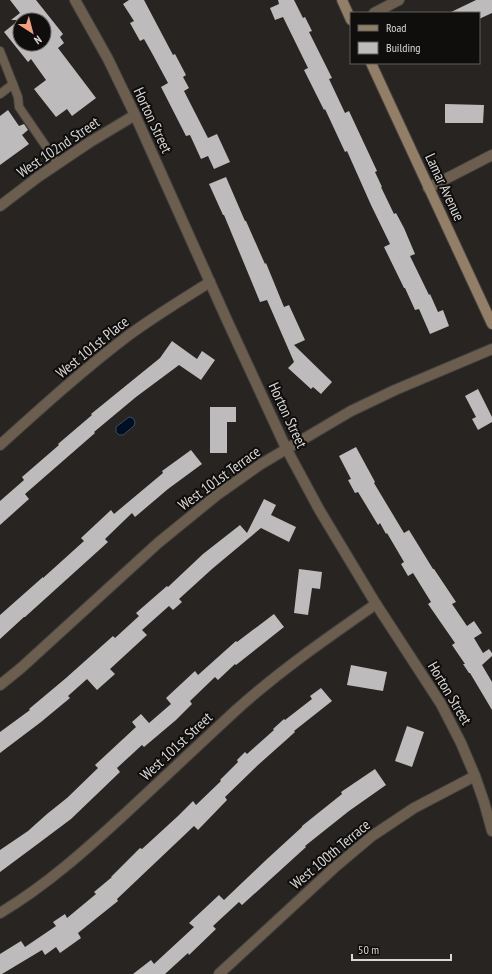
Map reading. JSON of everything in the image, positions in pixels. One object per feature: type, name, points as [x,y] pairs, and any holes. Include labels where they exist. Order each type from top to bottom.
[{"type":"street","name":"Horton Street","points":[[75,0],[108,59],[135,115],[286,448],[320,511],[376,604],[441,704],[461,743],[475,776],[492,831]]},
{"type":"street","points":[[342,0],[350,18]]},
{"type":"street","points":[[376,12],[400,0]]},
{"type":"street","name":"Lamar Avenue","points":[[371,64],[492,324]]},
{"type":"street","name":"West 102nd Street","points":[[0,206],[38,177],[90,142],[135,115]]},
{"type":"street","points":[[428,188],[492,155]]},
{"type":"street","name":"West 101st Place","points":[[0,445],[86,368],[156,316],[210,282]]},
{"type":"street","name":"West 101st Terrace","points":[[0,685],[21,668],[158,543],[217,495],[261,464],[351,411],[395,390],[492,350]]},
{"type":"street","name":"West 101st Street","points":[[0,913],[16,904],[85,851],[236,711],[285,670],[324,640],[376,604]]},
{"type":"street","name":"West 100th Terrace","points":[[219,974],[334,868],[372,836],[414,808],[475,776]]},
{"type":"lane","points":[[0,51],[18,97],[19,107],[58,164]]},
{"type":"lane","points":[[0,94],[13,84]]},
{"type":"water","points":[[129,417],[133,418],[135,422],[134,426],[123,435],[119,435],[116,432],[116,427]]},
{"type":"building","points":[[10,0],[36,0],[46,12],[19,12]]},
{"type":"building","points":[[129,0],[144,0],[173,55],[175,54],[186,75],[183,77],[189,88],[184,91],[208,138],[217,134],[230,162],[214,169],[208,156],[201,159],[190,135],[186,136],[161,87],[168,83],[144,39],[140,41],[130,23],[134,21],[123,4]]},
{"type":"building","points":[[278,0],[294,0],[303,18],[305,17],[312,31],[309,32],[332,78],[329,79],[345,113],[349,111],[377,171],[375,172],[381,187],[394,214],[396,213],[404,228],[415,254],[410,256],[438,312],[443,310],[449,326],[430,334],[419,309],[415,310],[384,247],[390,244],[347,151],[345,152],[325,109],[324,110],[304,70],[308,68],[283,17],[275,20],[270,8],[279,4]]},
{"type":"building","points":[[476,0],[492,0],[492,13],[480,19],[480,12],[451,12]]},
{"type":"building","points":[[52,20],[63,34],[60,37],[64,43],[58,48],[96,98],[72,116],[67,109],[56,117],[34,89],[46,80],[31,59],[28,62],[20,52],[52,52]]},
{"type":"building","points":[[12,26],[12,42],[4,32]]},
{"type":"building","points":[[445,104],[484,105],[483,123],[445,123]]},
{"type":"building","points":[[8,110],[19,126],[24,124],[28,130],[22,135],[29,144],[0,165],[0,116]]},
{"type":"building","points":[[226,177],[265,264],[266,263],[284,307],[289,305],[305,340],[294,345],[332,382],[321,394],[313,387],[311,389],[288,368],[294,362],[267,300],[260,302],[224,215],[209,184]]},
{"type":"building","points":[[172,341],[197,359],[202,351],[215,360],[201,380],[179,365],[136,397],[94,432],[95,433],[25,494],[29,499],[0,525],[0,501],[24,480],[22,477],[92,415],[91,414],[160,358]]},
{"type":"building","points":[[478,389],[492,417],[492,422],[478,430],[472,419],[476,417],[465,396]]},
{"type":"building","points":[[210,407],[236,407],[236,422],[227,422],[227,453],[210,453]]},
{"type":"building","points":[[356,447],[375,482],[374,483],[404,533],[409,530],[433,569],[456,602],[452,604],[467,626],[474,621],[482,633],[474,638],[483,653],[489,649],[492,653],[492,656],[482,665],[492,682],[492,710],[452,645],[455,643],[428,604],[431,602],[413,573],[408,576],[401,564],[404,562],[387,533],[386,534],[380,523],[378,525],[358,492],[355,493],[348,480],[351,479],[339,456]]},
{"type":"building","points":[[191,450],[202,464],[168,489],[135,517],[132,513],[105,539],[108,542],[0,639],[0,615],[84,541],[81,538],[111,510],[114,514],[163,473],[162,471]]},
{"type":"building","points":[[264,499],[276,505],[271,515],[296,527],[289,542],[261,528],[179,599],[182,602],[173,610],[169,606],[142,630],[147,635],[110,669],[115,674],[97,690],[87,679],[68,696],[70,698],[0,753],[0,732],[30,710],[29,709],[113,636],[115,638],[139,616],[136,613],[167,586],[168,587],[203,554],[240,525],[247,533]]},
{"type":"building","points":[[299,569],[322,572],[320,589],[312,588],[308,615],[294,613]]},
{"type":"building","points":[[274,614],[284,627],[236,665],[235,664],[218,680],[215,677],[190,701],[192,704],[176,720],[144,747],[142,745],[117,768],[120,772],[71,819],[0,872],[0,850],[28,831],[67,798],[98,768],[95,765],[136,727],[132,722],[141,714],[149,723],[171,704],[166,698],[195,671],[198,675],[236,641],[237,642]]},
{"type":"building","points":[[351,665],[387,672],[383,691],[347,685]]},
{"type":"building","points":[[321,688],[332,701],[294,731],[295,732],[258,765],[225,797],[227,800],[198,830],[194,826],[117,899],[118,901],[78,933],[81,938],[60,953],[56,947],[45,955],[42,950],[0,974],[0,954],[21,941],[25,947],[56,926],[53,922],[65,914],[67,918],[96,894],[94,892],[112,877],[140,848],[142,849],[193,801],[196,805],[221,781],[220,780],[238,762],[237,760],[245,752],[247,754],[284,719],[285,720],[312,699],[310,696]]},
{"type":"building","points":[[407,726],[424,732],[412,767],[395,761]]},
{"type":"building","points":[[375,769],[386,785],[349,811],[305,846],[306,847],[242,905],[239,902],[213,926],[216,929],[189,955],[188,953],[165,974],[133,974],[151,960],[154,964],[194,927],[189,923],[219,895],[224,900],[302,826],[342,794],[341,792]]}]
